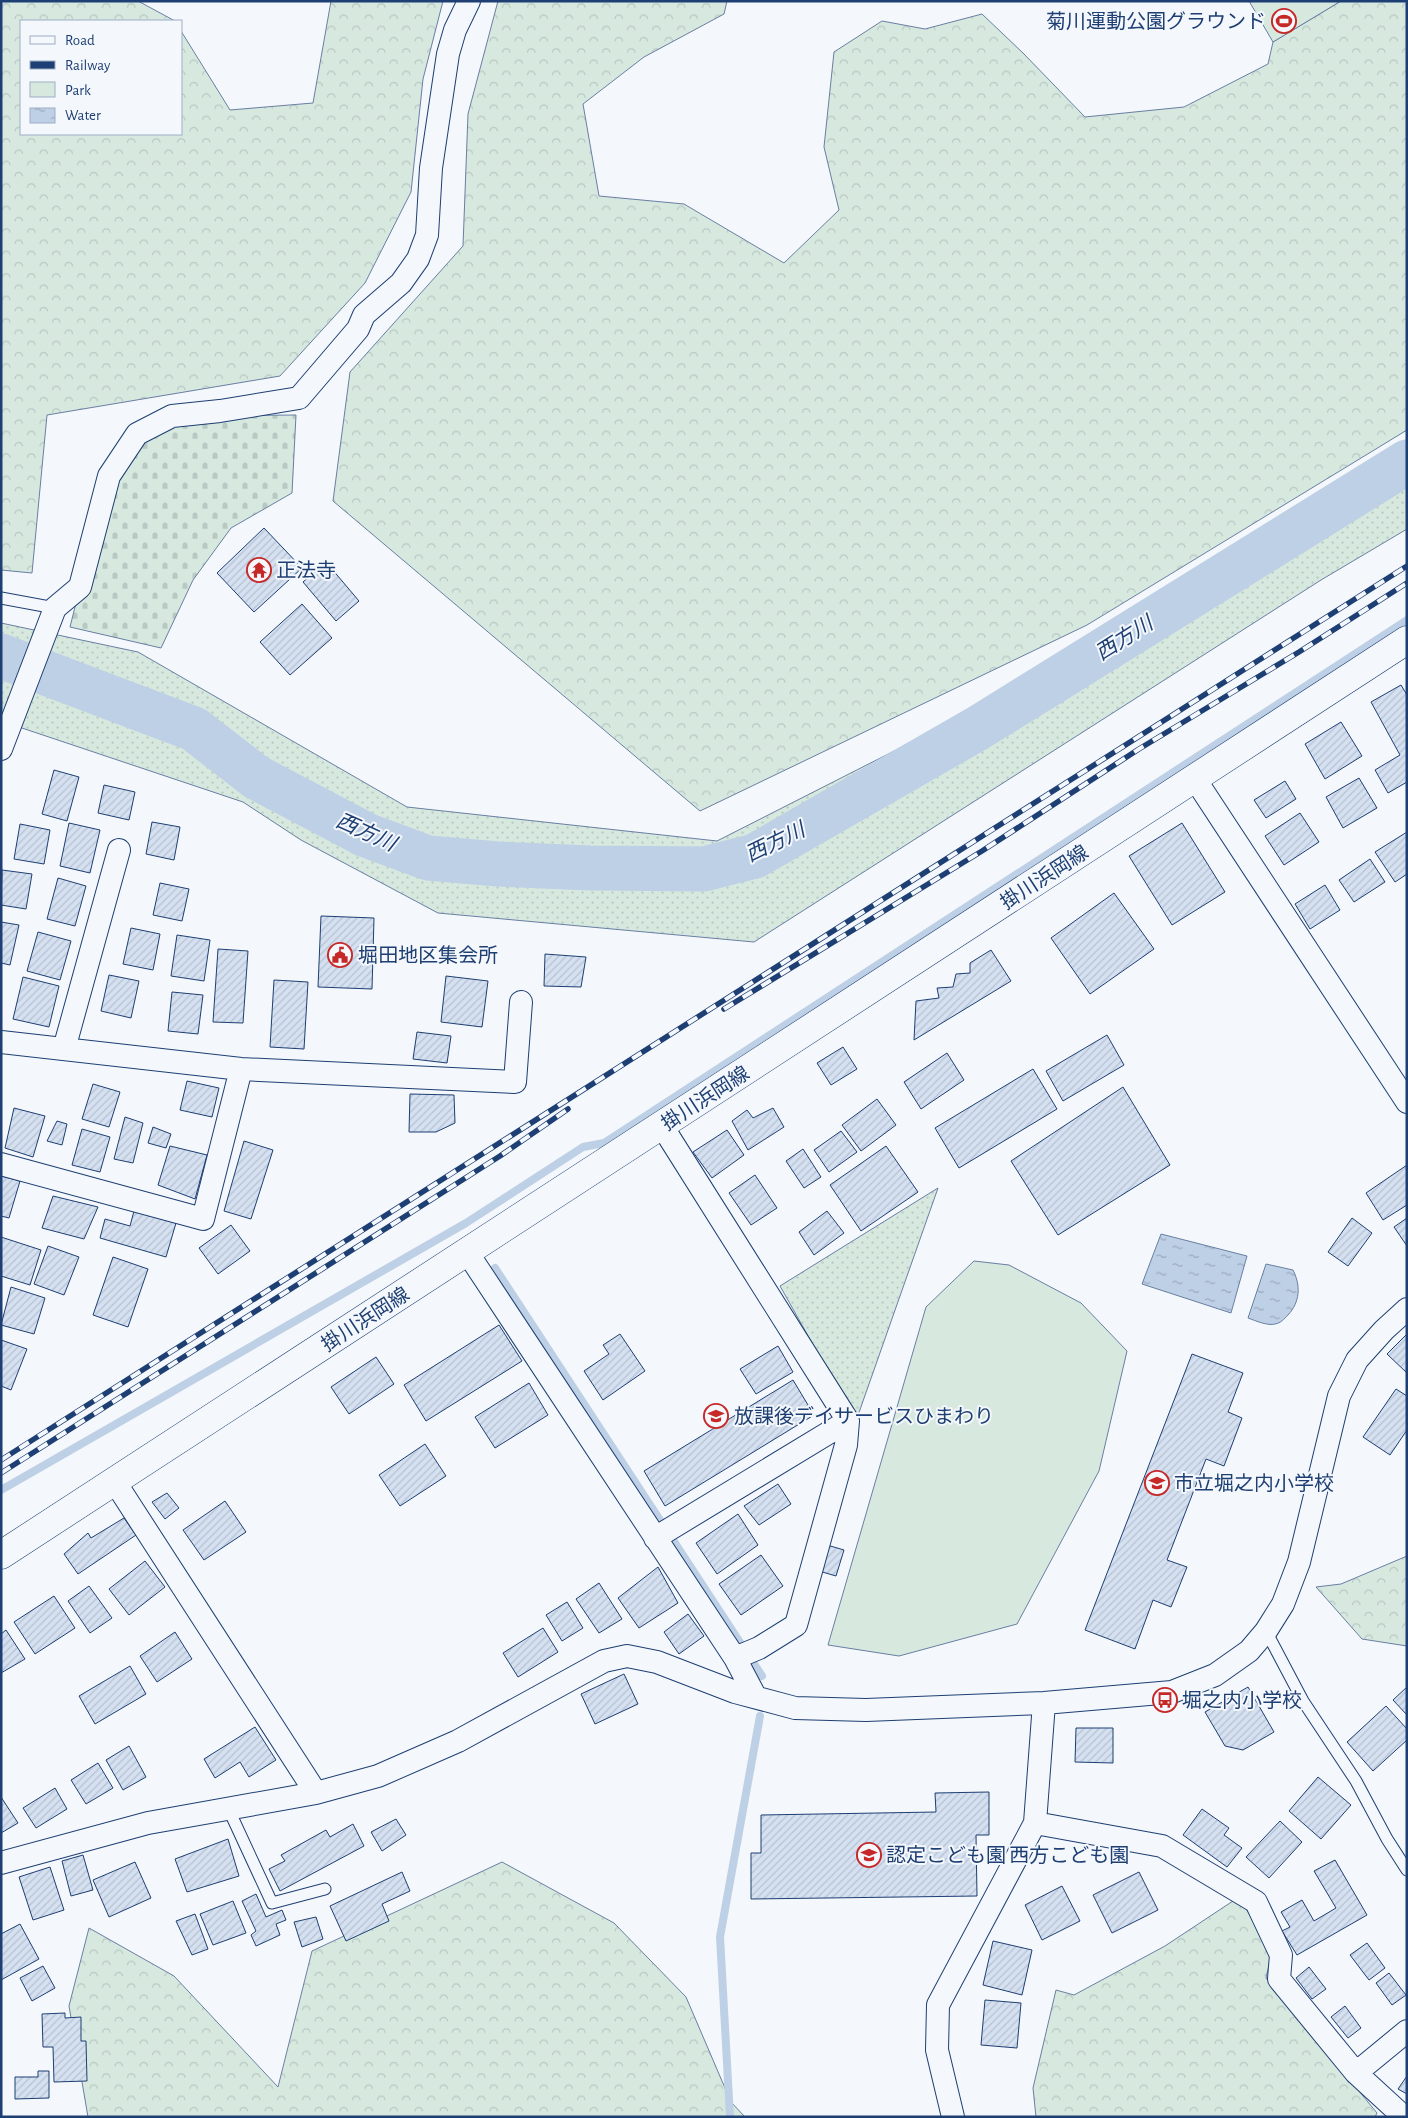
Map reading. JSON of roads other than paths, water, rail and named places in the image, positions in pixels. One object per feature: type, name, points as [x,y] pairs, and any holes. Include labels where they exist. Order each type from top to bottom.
[{"type":"main road","name":"掛川浜岡線","points":[[1,1555],[1407,640]]},
{"type":"street","points":[[1,749],[55,608],[80,588],[109,476],[137,434],[172,416],[220,411],[299,398],[358,329],[364,315],[401,283],[418,260],[427,235],[431,168],[448,54],[455,30],[469,1]]},
{"type":"street","points":[[1195,779],[1407,1102]]},
{"type":"street","points":[[64,1049],[119,850]]},
{"type":"street","points":[[1,1042],[241,1069],[515,1082],[521,1002]]},
{"type":"street","points":[[1,1164],[203,1218],[241,1069]]},
{"type":"street","points":[[662,1126],[848,1421],[846,1445],[796,1625],[759,1648],[742,1655]]},
{"type":"street","points":[[467,1252],[656,1537],[742,1655],[755,1696]]},
{"type":"street","points":[[1,1863],[148,1823],[316,1793],[378,1776],[458,1741],[604,1661],[627,1656],[657,1662],[736,1692],[795,1708],[857,1710],[1044,1702],[1172,1692],[1215,1675],[1249,1651],[1266,1631],[1283,1604],[1299,1562],[1339,1396],[1358,1360],[1384,1330],[1407,1309]]},
{"type":"street","points":[[656,1537],[848,1421]]},
{"type":"street","points":[[115,1482],[316,1793]]},
{"type":"street","points":[[953,2117],[937,2050],[938,2004],[1035,1823],[1044,1702]]},
{"type":"street","points":[[1035,1823],[1162,1846],[1256,1902],[1281,1955],[1279,1979],[1356,2073],[1404,2117]]},
{"type":"street","points":[[1356,2073],[1407,2031]]},
{"type":"lane","points":[[1,598],[55,608]]},
{"type":"lane","points":[[1266,1631],[1303,1700],[1356,1781],[1387,1839],[1407,1870]]},
{"type":"lane","points":[[228,1808],[272,1903],[325,1889]]},
{"type":"water","points":[[1161,1234],[1247,1256],[1231,1313],[1142,1284]]},
{"type":"water","points":[[1266,1264],[1293,1270],[1298,1288],[1297,1299],[1292,1310],[1281,1322],[1272,1324],[1248,1318]]},
{"type":"waterway","name":"西方川","points":[[1,656],[194,729],[256,777],[366,835],[428,858],[498,864],[590,868],[704,869],[755,856],[978,728],[1407,462]]},
{"type":"waterway","points":[[1,1490],[466,1223],[583,1147],[604,1143],[1407,620]]},
{"type":"waterway","points":[[495,1268],[762,1676]]},
{"type":"waterway","points":[[730,2117],[720,1937],[760,1716]]},
{"type":"railway","points":[[1,1460],[1407,566]]},
{"type":"railway","points":[[724,1009],[982,851],[1139,749],[1299,652],[1407,583]]},
{"type":"railway","points":[[1,1473],[500,1156],[568,1109]]},
{"type":"place","name":"菊川運動公園グラウンド","points":[[1284,21]]},
{"type":"place","name":"正法寺","points":[[259,570]]},
{"type":"place","name":"堀田地区集会所","points":[[340,955]]},
{"type":"place","name":"放課後デイサービスひまわり","points":[[716,1416]]},
{"type":"place","name":"市立堀之内小学校","points":[[1157,1483]]},
{"type":"place","name":"堀之内小学校","points":[[1165,1700]]},
{"type":"place","name":"認定こども園 西方こども園","points":[[869,1855]]}]
